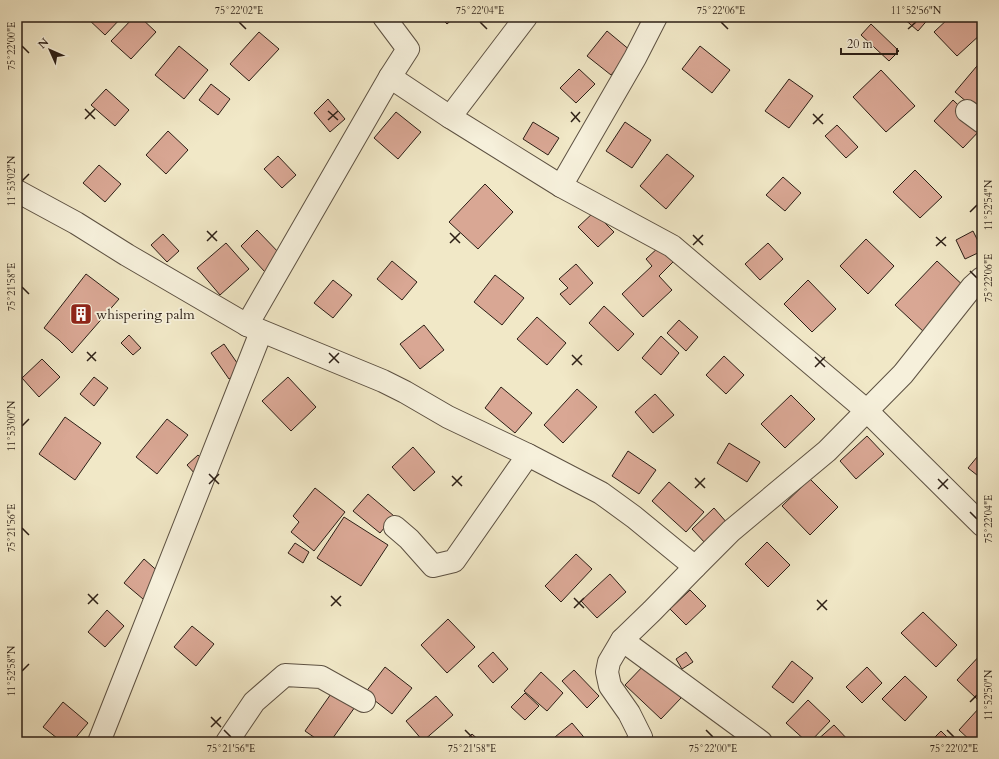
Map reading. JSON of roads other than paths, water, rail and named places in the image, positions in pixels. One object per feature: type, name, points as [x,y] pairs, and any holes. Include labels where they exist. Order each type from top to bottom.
[{"type":"street","points":[[100,742],[254,329],[390,77],[408,50],[384,17]]},
{"type":"street","points":[[450,117],[526,17]]},
{"type":"street","points":[[561,186],[635,58],[656,17]]},
{"type":"street","points":[[390,77],[450,117],[561,186],[672,246],[867,411],[982,525]]},
{"type":"street","points":[[17,190],[76,223],[127,255],[254,329],[383,381],[448,417],[528,455],[601,493],[634,517],[694,567]]},
{"type":"street","points":[[638,742],[641,737],[629,713],[610,686],[607,672],[609,662],[622,640],[731,531],[827,451],[867,411],[903,374],[972,287],[982,278]]},
{"type":"street","points":[[394,527],[409,539],[433,566],[454,561],[528,455]]},
{"type":"street","points":[[622,640],[761,742]]},
{"type":"street","points":[[227,742],[254,702],[285,675],[321,677],[364,701]]},
{"type":"place","name":"whispering palm","points":[[81,314]]}]
